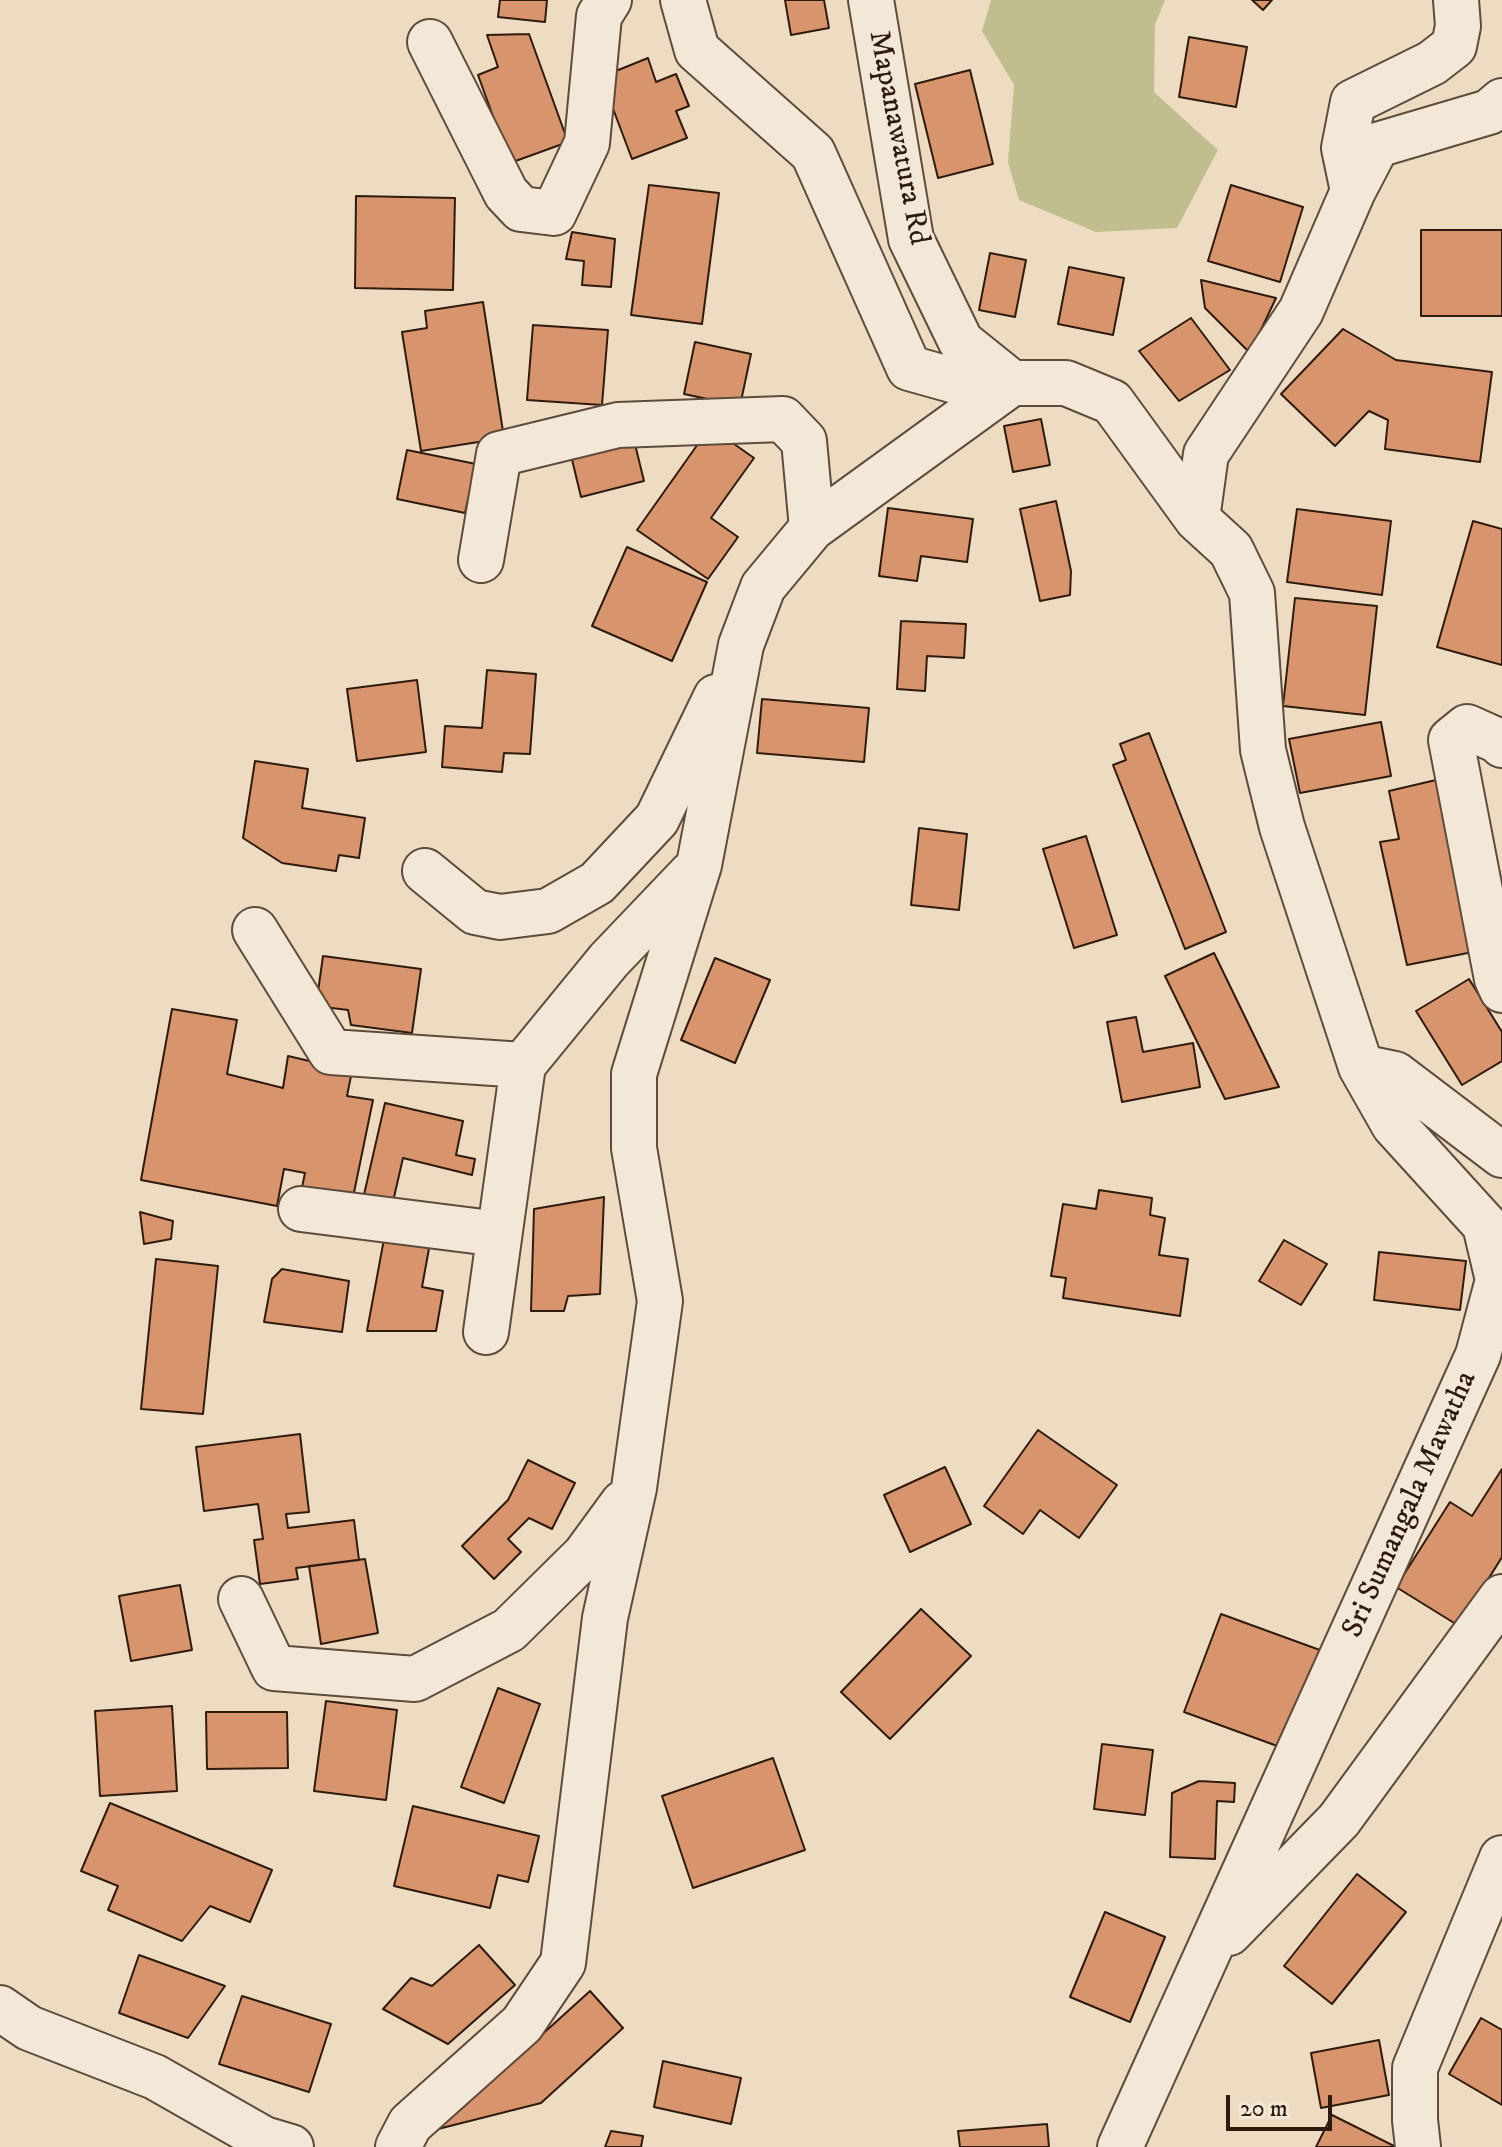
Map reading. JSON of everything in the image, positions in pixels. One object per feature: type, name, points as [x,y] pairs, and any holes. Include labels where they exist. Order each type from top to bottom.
[{"type":"street","points":[[430,42],[506,193],[521,209],[554,213],[587,143],[599,16],[609,0]]},
{"type":"street","points":[[683,0],[697,50],[813,153],[909,368],[959,382],[1066,383],[1112,402],[1197,519]]},
{"type":"street","name":"Mapanawatura Rd","points":[[871,0],[911,239],[961,342],[1012,383]]},
{"type":"street","points":[[1353,191],[1344,148],[1353,102],[1432,63],[1454,46],[1458,26],[1456,0]]},
{"type":"street","points":[[1197,519],[1206,454],[1301,311],[1353,191],[1377,145],[1489,112],[1502,101]]},
{"type":"street","points":[[425,871],[475,912],[500,917],[548,911],[597,883],[657,819],[741,645],[763,587],[812,528],[1012,383]]},
{"type":"street","points":[[481,560],[499,454],[618,425],[783,419],[804,441],[812,528]]},
{"type":"street","name":"Sri Sumangala Mawatha","points":[[1120,2147],[1478,1355],[1498,1280],[1485,1225],[1394,1125],[1361,1067],[1282,827],[1263,750],[1252,593],[1231,550],[1197,519]]},
{"type":"street","points":[[398,2147],[410,2124],[522,2024],[563,1963],[605,1618],[634,1488],[660,1301],[634,1148],[634,1074],[699,865],[741,645]]},
{"type":"street","points":[[1502,745],[1467,727],[1451,740],[1497,979],[1502,990]]},
{"type":"street","points":[[486,1332],[523,1065],[609,960],[699,865]]},
{"type":"street","points":[[255,930],[331,1052],[523,1065]]},
{"type":"street","points":[[1361,1067],[1395,1074],[1502,1155]]},
{"type":"street","points":[[301,1209],[499,1234]]},
{"type":"street","points":[[241,1599],[274,1668],[415,1679],[509,1630],[585,1555],[634,1488]]},
{"type":"street","points":[[1207,1955],[1339,1820],[1502,1597]]},
{"type":"street","points":[[1418,2147],[1415,2068],[1502,1858]]},
{"type":"street","points":[[0,2008],[29,2028],[155,2077],[264,2139],[291,2147]]},
{"type":"shaded area","points":[[991,0],[1165,0],[1155,25],[1154,92],[1218,150],[1177,228],[1096,232],[1019,200],[1008,162],[1014,85],[982,31]]},
{"type":"building","points":[[500,0],[547,0],[545,22],[498,17]]},
{"type":"building","points":[[785,0],[824,0],[829,28],[791,35]]},
{"type":"building","points":[[1252,0],[1272,0],[1263,10]]},
{"type":"building","points":[[529,34],[568,142],[510,163],[478,75],[498,67],[487,35]]},
{"type":"building","points":[[1189,37],[1247,47],[1236,107],[1179,97]]},
{"type":"building","points":[[648,58],[656,82],[676,74],[689,106],[676,111],[687,138],[632,159],[601,77]]},
{"type":"building","points":[[970,70],[993,164],[938,178],[915,84]]},
{"type":"building","points":[[649,185],[719,193],[702,324],[631,315]]},
{"type":"building","points":[[1231,185],[1303,207],[1280,282],[1208,261]]},
{"type":"building","points":[[356,196],[455,198],[453,290],[355,288]]},
{"type":"building","points":[[1421,230],[1502,230],[1502,316],[1421,316]]},
{"type":"building","points":[[572,232],[615,239],[611,287],[582,285],[584,261],[566,259]]},
{"type":"building","points":[[990,253],[1026,260],[1015,317],[979,310]]},
{"type":"building","points":[[1069,267],[1124,278],[1113,335],[1058,324]]},
{"type":"building","points":[[1201,280],[1276,298],[1250,353],[1205,308]]},
{"type":"building","points":[[483,302],[504,438],[421,451],[402,332],[427,328],[425,311]]},
{"type":"building","points":[[1191,318],[1230,370],[1179,401],[1139,351]]},
{"type":"building","points":[[533,325],[608,330],[602,405],[527,400]]},
{"type":"building","points":[[1343,329],[1396,360],[1492,372],[1480,462],[1385,449],[1388,420],[1369,411],[1335,446],[1281,394]]},
{"type":"building","points":[[695,342],[751,354],[740,406],[684,394]]},
{"type":"building","points":[[1041,419],[1050,465],[1013,472],[1004,426]]},
{"type":"building","points":[[710,427],[754,458],[711,518],[738,537],[708,579],[637,530]]},
{"type":"building","points":[[632,432],[644,481],[581,497],[569,447]]},
{"type":"building","points":[[407,450],[476,464],[465,513],[397,499]]},
{"type":"building","points":[[1056,501],[1071,571],[1070,595],[1040,601],[1020,509]]},
{"type":"building","points":[[888,508],[973,519],[967,562],[921,556],[917,581],[879,576]]},
{"type":"building","points":[[1297,509],[1391,521],[1382,595],[1287,582]]},
{"type":"building","points":[[1473,521],[1502,529],[1502,665],[1437,647]]},
{"type":"building","points":[[627,547],[707,582],[672,661],[592,626]]},
{"type":"building","points":[[1295,598],[1377,606],[1365,715],[1283,706]]},
{"type":"building","points":[[901,621],[966,624],[964,658],[927,656],[925,691],[897,689]]},
{"type":"building","points":[[487,670],[536,674],[530,754],[504,753],[502,772],[442,767],[445,726],[482,728]]},
{"type":"building","points":[[417,680],[426,752],[357,761],[347,689]]},
{"type":"building","points":[[762,699],[869,708],[864,762],[757,753]]},
{"type":"building","points":[[1381,722],[1391,776],[1300,793],[1289,739]]},
{"type":"building","points":[[1149,733],[1226,932],[1185,949],[1113,765],[1126,760],[1120,744]]},
{"type":"building","points":[[255,761],[308,769],[302,808],[365,818],[359,858],[339,855],[336,871],[282,863],[243,838]]},
{"type":"building","points":[[1436,780],[1473,952],[1407,965],[1380,842],[1399,839],[1389,791]]},
{"type":"building","points":[[919,828],[967,834],[959,910],[911,905]]},
{"type":"building","points":[[1086,836],[1117,935],[1074,948],[1043,849]]},
{"type":"building","points":[[1214,953],[1279,1087],[1225,1099],[1165,976]]},
{"type":"building","points":[[323,956],[421,969],[412,1033],[351,1025],[348,1010],[316,1006]]},
{"type":"building","points":[[715,958],[770,980],[735,1063],[681,1040]]},
{"type":"building","points":[[1469,979],[1502,1032],[1502,1061],[1462,1085],[1416,1011]]},
{"type":"building","points":[[172,1009],[237,1020],[227,1074],[283,1088],[288,1056],[352,1071],[347,1096],[373,1100],[351,1207],[300,1197],[305,1173],[284,1169],[277,1206],[141,1180]]},
{"type":"building","points":[[1136,1017],[1143,1052],[1193,1043],[1200,1087],[1122,1102],[1107,1022]]},
{"type":"building","points":[[385,1103],[463,1121],[456,1155],[475,1159],[472,1175],[403,1158],[392,1206],[363,1199]]},
{"type":"building","points":[[1099,1190],[1152,1198],[1150,1215],[1165,1218],[1159,1255],[1188,1259],[1180,1316],[1063,1298],[1066,1278],[1051,1276],[1063,1204],[1096,1209]]},
{"type":"building","points":[[604,1197],[600,1294],[568,1296],[564,1311],[531,1311],[534,1209]]},
{"type":"building","points":[[140,1212],[173,1221],[171,1239],[144,1244]]},
{"type":"building","points":[[384,1239],[430,1243],[422,1287],[443,1291],[436,1331],[367,1331]]},
{"type":"building","points":[[1284,1240],[1327,1264],[1301,1305],[1259,1281]]},
{"type":"building","points":[[1379,1252],[1466,1261],[1460,1310],[1374,1300]]},
{"type":"building","points":[[156,1259],[218,1266],[203,1414],[141,1409]]},
{"type":"building","points":[[282,1269],[349,1281],[342,1332],[264,1322],[272,1279]]},
{"type":"building","points":[[1038,1430],[1117,1485],[1079,1538],[1040,1510],[1023,1534],[984,1506]]},
{"type":"building","points":[[300,1434],[309,1512],[286,1514],[288,1528],[354,1520],[359,1560],[296,1568],[298,1579],[260,1584],[254,1540],[263,1539],[258,1504],[204,1511],[196,1447]]},
{"type":"building","points":[[528,1460],[575,1483],[552,1529],[529,1518],[508,1539],[521,1552],[494,1579],[462,1546],[508,1500]]},
{"type":"building","points":[[945,1467],[971,1524],[910,1552],[884,1495]]},
{"type":"building","points":[[1502,1469],[1502,1557],[1459,1626],[1396,1587],[1450,1502],[1472,1516]]},
{"type":"building","points":[[365,1559],[378,1633],[321,1644],[309,1566]]},
{"type":"building","points":[[180,1585],[192,1650],[131,1661],[119,1596]]},
{"type":"building","points":[[921,1609],[971,1656],[890,1739],[841,1692]]},
{"type":"building","points":[[1221,1614],[1328,1653],[1291,1751],[1184,1712]]},
{"type":"building","points":[[498,1688],[540,1704],[504,1803],[461,1787]]},
{"type":"building","points":[[326,1701],[397,1710],[386,1800],[314,1791]]},
{"type":"building","points":[[172,1706],[177,1791],[100,1796],[95,1711]]},
{"type":"building","points":[[206,1712],[287,1712],[288,1768],[207,1769]]},
{"type":"building","points":[[1102,1744],[1153,1750],[1145,1815],[1094,1809]]},
{"type":"building","points":[[773,1758],[805,1850],[693,1888],[662,1796]]},
{"type":"building","points":[[1199,1781],[1235,1783],[1234,1802],[1217,1801],[1215,1859],[1170,1857],[1172,1793]]},
{"type":"building","points":[[110,1803],[272,1870],[250,1922],[210,1906],[182,1941],[108,1910],[118,1886],[81,1871]]},
{"type":"building","points":[[413,1806],[539,1836],[528,1882],[498,1875],[490,1908],[394,1886]]},
{"type":"building","points":[[1357,1874],[1406,1912],[1332,2004],[1284,1966]]},
{"type":"building","points":[[1105,1912],[1165,1937],[1130,2022],[1070,1997]]},
{"type":"building","points":[[479,1945],[515,1985],[448,2044],[383,2009],[411,1978],[432,1986]]},
{"type":"building","points":[[139,1955],[225,1986],[188,2038],[119,2013]]},
{"type":"building","points":[[590,1991],[623,2028],[541,2103],[438,2129]]},
{"type":"building","points":[[242,1996],[331,2024],[309,2092],[219,2064]]},
{"type":"building","points":[[1481,2018],[1502,2030],[1502,2105],[1449,2074]]},
{"type":"building","points":[[1379,2040],[1389,2095],[1321,2108],[1311,2053]]},
{"type":"building","points":[[663,2061],[741,2078],[731,2124],[654,2107]]},
{"type":"building","points":[[1332,2115],[1396,2147],[1316,2147]]},
{"type":"building","points":[[1047,2124],[1049,2147],[960,2147],[958,2131]]},
{"type":"building","points":[[611,2131],[643,2136],[641,2147],[605,2147]]}]
